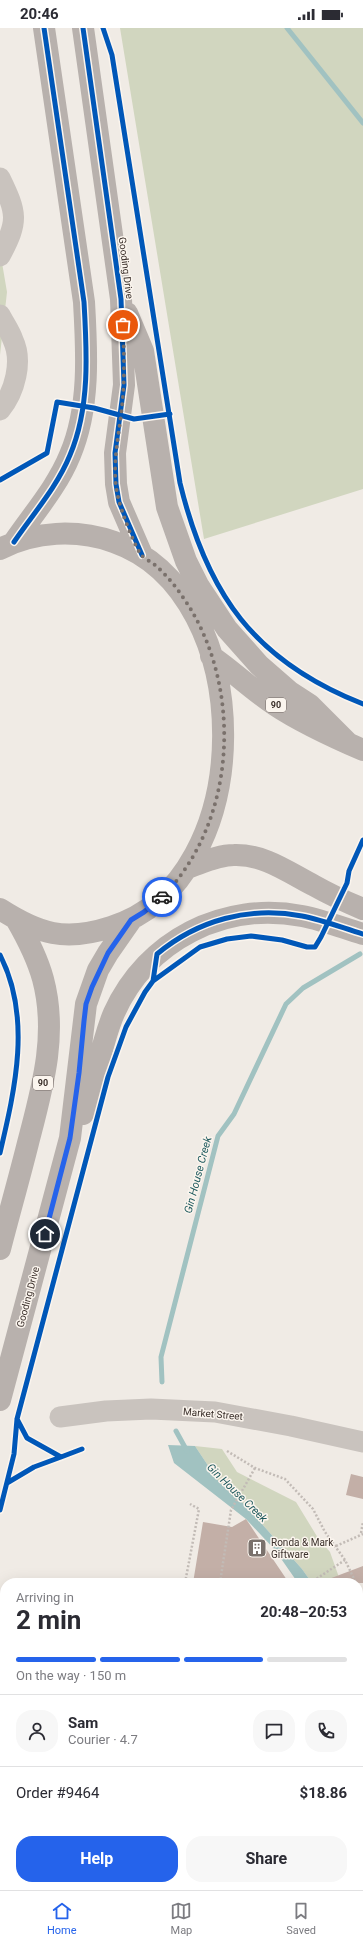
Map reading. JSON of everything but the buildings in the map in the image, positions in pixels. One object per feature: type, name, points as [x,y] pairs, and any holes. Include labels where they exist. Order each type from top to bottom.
[{"type":"main road","points":[[7,545],[50,490],[70,456],[81,416],[84,390],[86,339],[84,302],[44,28]]},
{"type":"main road","name":"Gooding Drive","points":[[83,28],[121,299],[124,385],[115,453],[116,484],[119,502],[142,555]]},
{"type":"main road","points":[[121,299],[143,351],[168,507],[186,561],[198,585],[227,629],[259,665],[290,692],[310,705],[355,747]]},
{"type":"main road","points":[[7,545],[48,535],[85,535],[109,541],[142,555],[168,577],[180,593],[200,626],[217,676],[223,719],[222,769],[210,820],[187,868],[158,902],[131,920],[93,933],[77,935],[41,930],[8,914]]},
{"type":"main road","name":"90","points":[[211,656],[234,671],[250,687],[274,704],[311,726],[355,747]]},
{"type":"main road","points":[[187,868],[219,857],[233,855],[260,858],[274,863],[334,896],[363,909]]},
{"type":"main road","points":[[70,1138],[86,1109],[106,1037],[121,999],[142,969],[173,941],[206,924],[226,918],[264,912],[302,916],[363,934]]},
{"type":"main road","name":"90","points":[[0,1249],[44,1081],[49,1041],[49,1013],[44,980],[34,952],[8,914]]},
{"type":"main road","name":"Gooding Drive","points":[[0,1400],[70,1138],[86,1004],[98,970],[131,920]]},
{"type":"street","points":[[0,178],[14,212],[14,226],[0,256]]},
{"type":"street","points":[[0,315],[13,340],[18,358],[14,385],[0,410]]},
{"type":"street","name":"Market Street","points":[[60,1417],[106,1411],[151,1408],[215,1412],[261,1420],[363,1442]]},
{"type":"path","points":[[227,1451],[255,1468],[284,1479],[313,1509],[345,1560],[354,1578]]},
{"type":"path","points":[[221,1578],[231,1510],[255,1468]]},
{"type":"path","points":[[186,1578],[199,1508],[190,1504]]},
{"type":"path","points":[[336,1546],[362,1534],[363,1522]]},
{"type":"path","points":[[319,1578],[345,1560]]},
{"type":"green space","points":[[120,28],[363,28],[363,489],[204,539]]},
{"type":"green space","points":[[0,251],[7,292],[0,355]]},
{"type":"green space","points":[[195,1446],[222,1449],[237,1472],[296,1502],[318,1538],[330,1552],[339,1578],[308,1578],[245,1505],[219,1482]]},
{"type":"water","points":[[168,1445],[195,1446],[219,1482],[245,1505],[308,1578],[295,1578],[275,1550],[246,1519],[174,1463]]},
{"type":"waterway","name":"Gin House Creek","points":[[287,28],[363,123]]},
{"type":"waterway","name":"Gin House Creek","points":[[162,1382],[161,1357],[218,1136],[234,1114],[286,1004],[303,988],[360,954]]},
{"type":"waterway","name":"Gin House Creek","points":[[176,1431],[187,1451]]},
{"type":"cycle path","points":[[14,542],[52,489],[65,467],[81,418],[86,380],[84,302],[44,28]]},
{"type":"cycle path","points":[[83,28],[121,299],[124,385],[115,453],[116,484],[119,502],[142,555]]},
{"type":"cycle path","points":[[103,28],[112,55],[180,483],[191,523],[205,558],[221,590],[241,619],[264,644],[292,667],[325,687],[363,704]]},
{"type":"cycle path","points":[[0,480],[47,453],[57,402],[94,408],[134,419],[170,414]]},
{"type":"cycle path","points":[[0,1510],[14,1454],[17,1419],[108,1077],[126,1027],[145,992],[153,981],[200,947],[227,939],[251,936],[282,940],[307,947],[315,947],[347,883],[349,871],[363,840]]},
{"type":"cycle path","points":[[153,981],[157,954],[190,932],[225,918],[263,913],[282,913],[310,918],[363,934]]},
{"type":"cycle path","points":[[0,955],[10,979],[16,1003],[18,1028],[18,1053],[15,1079],[0,1153]]},
{"type":"cycle path","points":[[17,1419],[27,1438],[61,1457],[82,1449]]},
{"type":"cycle path","points":[[7,1483],[34,1467],[61,1457]]},
{"type":"way so far","points":[[123,325],[124,385],[115,453],[116,484],[119,502],[133,538],[142,555],[168,577],[180,593],[200,626],[217,676],[223,719],[224,744],[222,769],[210,820],[187,868],[172,888],[162,897]]},
{"type":"place","name":"Ronda & Mark Giftware","points":[[257,1548]]},
{"type":"route","points":[[45,1234],[70,1138],[82,1048],[86,1004],[98,970],[131,920],[158,902],[162,897]]}]
